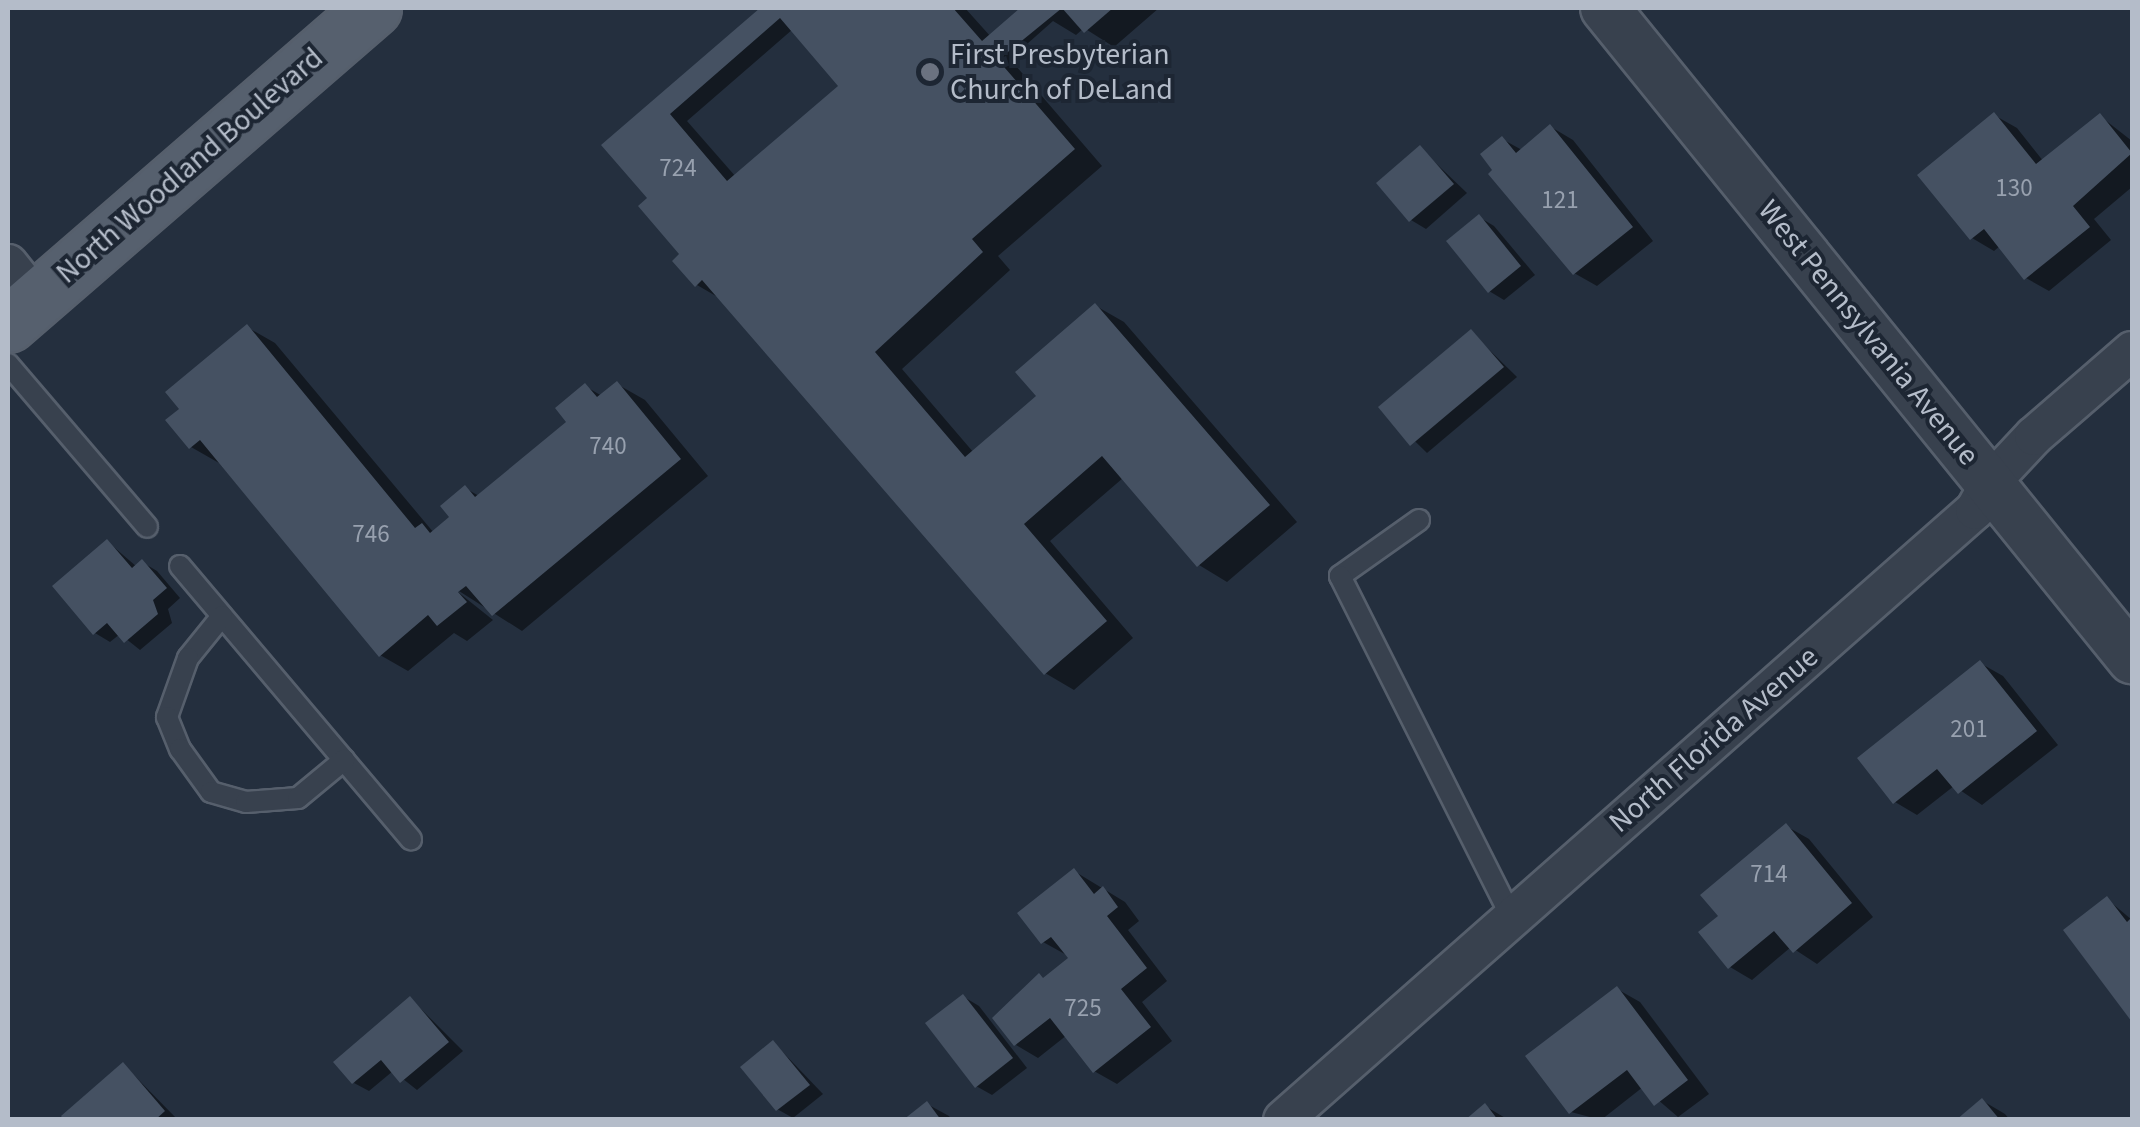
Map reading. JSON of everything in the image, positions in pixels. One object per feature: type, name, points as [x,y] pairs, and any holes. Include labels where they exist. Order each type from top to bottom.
[{"type":"main road","name":"North Woodland Boulevard","points":[[17,296],[373,8]]},
{"type":"street","name":"West Pennsylvania Avenue","points":[[1605,8],[2132,659]]},
{"type":"street","name":"North Florida Avenue","points":[[1283,1120],[1975,510],[1990,483],[2132,351]]},
{"type":"lane","points":[[8,364],[146,527]]},
{"type":"lane","points":[[1419,520],[1340,576],[1512,918]]},
{"type":"lane","points":[[180,566],[411,839]]},
{"type":"lane","points":[[222,616],[188,658],[167,717],[180,750],[211,792],[246,802],[298,798],[344,760]]},
{"type":"building","points":[[760,8],[953,8],[982,41],[1020,8],[1062,8],[998,60],[1075,149],[972,239],[983,252],[875,352],[965,457],[1036,396],[1015,372],[1095,303],[1270,505],[1197,567],[1102,456],[1024,524],[1107,621],[1044,675],[702,280],[695,287],[672,261],[679,254],[638,206],[647,198],[601,145]],"holes":[[[780,18],[838,86],[727,181],[670,114]]]},
{"type":"building","points":[[1062,8],[1113,8],[1084,33]]},
{"type":"building","points":[[1994,112],[2036,164],[2100,113],[2132,153],[2073,206],[2090,227],[2024,280],[1984,229],[1970,240],[1917,175]]},
{"type":"building","points":[[1550,124],[1633,227],[1573,275],[1488,174],[1492,170],[1480,154],[1502,136],[1516,153]]},
{"type":"building","points":[[1420,145],[1454,184],[1409,222],[1376,183]]},
{"type":"building","points":[[1479,214],[1521,266],[1488,293],[1446,241]]},
{"type":"building","points":[[247,324],[415,528],[422,523],[430,533],[449,517],[440,506],[465,485],[475,497],[566,422],[555,408],[585,383],[597,397],[617,381],[681,459],[492,616],[466,586],[458,592],[467,602],[437,626],[428,615],[379,657],[200,440],[189,449],[165,420],[179,409],[165,392]]},
{"type":"building","points":[[1471,329],[1504,367],[1410,446],[1378,407]]},
{"type":"building","points":[[107,539],[132,568],[142,559],[167,588],[153,600],[158,614],[124,643],[107,623],[93,635],[52,586]]},
{"type":"building","points":[[1980,660],[2037,731],[1958,794],[1937,769],[1893,804],[1857,758]]},
{"type":"building","points":[[1786,823],[1852,903],[1793,953],[1774,931],[1728,969],[1698,932],[1718,916],[1700,895]]},
{"type":"building","points":[[1074,868],[1094,894],[1103,886],[1118,907],[1107,916],[1147,968],[1121,989],[1151,1027],[1093,1073],[1050,1018],[1014,1046],[992,1018],[1039,973],[1043,978],[1068,958],[1051,937],[1041,944],[1017,913]]},
{"type":"building","points":[[2107,896],[2127,922],[2132,917],[2132,1022],[2063,930]]},
{"type":"building","points":[[1617,986],[1688,1080],[1654,1106],[1627,1070],[1569,1114],[1525,1056]]},
{"type":"building","points":[[963,994],[1013,1058],[975,1088],[925,1023]]},
{"type":"building","points":[[410,996],[449,1042],[400,1083],[381,1060],[352,1084],[333,1062]]},
{"type":"building","points":[[773,1040],[810,1085],[776,1111],[740,1067]]},
{"type":"building","points":[[123,1062],[165,1111],[155,1120],[64,1120],[61,1116]]},
{"type":"building","points":[[1982,1098],[2000,1120],[1956,1120]]},
{"type":"building","points":[[927,1101],[941,1120],[903,1120]]},
{"type":"building","points":[[1485,1103],[1498,1120],[1465,1120]]},
{"type":"place","name":"First Presbyterian Church of DeLand","points":[[930,72]]}]
